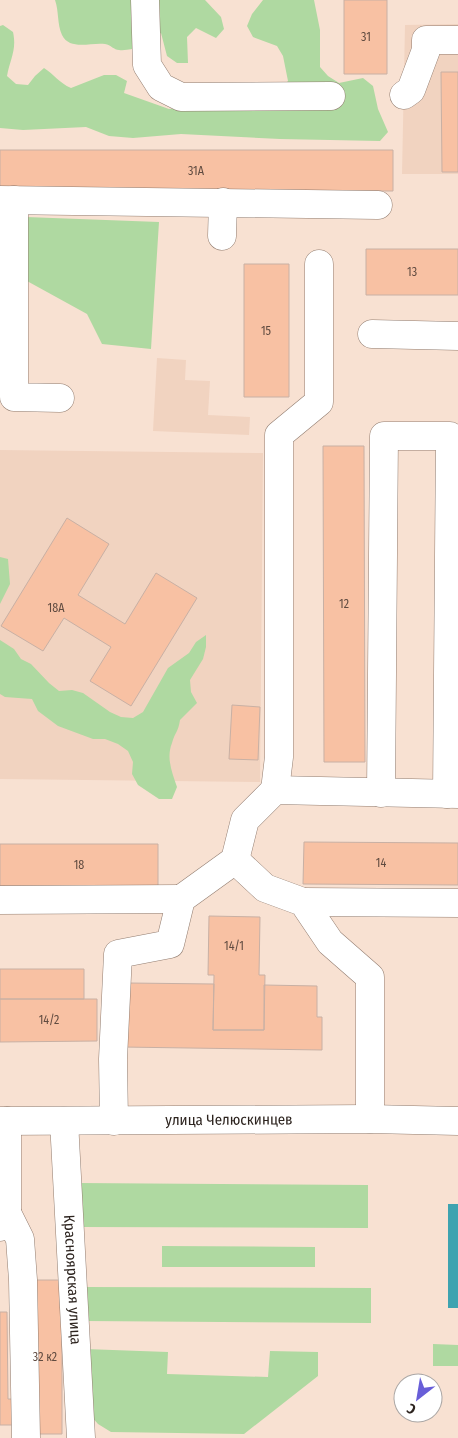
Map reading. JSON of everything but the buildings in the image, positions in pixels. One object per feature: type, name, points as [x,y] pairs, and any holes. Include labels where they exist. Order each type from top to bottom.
[{"type":"main road","points":[[145,0],[147,65],[161,87],[181,97],[331,96]]},
{"type":"main road","points":[[404,95],[411,90],[426,50],[426,40],[458,40]]},
{"type":"main road","points":[[60,398],[14,397],[7,200],[378,204]]},
{"type":"main road","points":[[222,236],[223,202]]},
{"type":"main road","points":[[0,900],[181,899],[235,860],[245,820],[275,790],[279,757],[279,435],[319,402],[319,264]]},
{"type":"main road","points":[[372,334],[458,336]]},
{"type":"main road","points":[[275,790],[381,793],[453,794],[450,436],[384,436],[381,793]]},
{"type":"main road","points":[[235,860],[265,888],[303,902],[458,903]]},
{"type":"main road","points":[[114,1120],[113,1059],[118,954],[170,944],[181,899]]},
{"type":"main road","points":[[303,902],[330,942],[370,977],[370,1119]]},
{"type":"main road","name":"улица Челюскинцев","points":[[4,1121],[458,1120]]},
{"type":"main road","points":[[4,1121],[3,1220],[20,1239],[23,1280],[26,1438]]},
{"type":"main road","name":"Красноярская улица","points":[[64,1121],[80,1438]]},
{"type":"shaded area","points":[[458,24],[458,174],[402,174],[405,25]]},
{"type":"shaded area","points":[[157,358],[186,360],[185,380],[210,381],[208,415],[250,417],[249,435],[153,431]]},
{"type":"shaded area","points":[[0,450],[263,453],[260,782],[0,779]]},
{"type":"green space","points":[[55,0],[205,0],[221,17],[224,29],[216,38],[196,28],[187,37],[188,63],[177,63],[167,56],[161,33],[150,39],[143,47],[125,50],[117,50],[105,44],[81,45],[70,43],[60,31]]},
{"type":"green space","points":[[263,0],[314,0],[320,30],[320,67],[328,76],[339,83],[363,78],[373,86],[378,109],[388,132],[380,141],[280,139],[181,134],[133,138],[109,136],[86,127],[23,130],[0,128],[0,26],[3,25],[13,32],[14,49],[7,76],[16,84],[28,85],[44,68],[63,84],[71,88],[104,75],[116,75],[127,81],[124,93],[169,109],[280,90],[288,81],[283,56],[277,46],[253,37],[247,26],[252,14]]},
{"type":"green space","points":[[26,217],[159,222],[151,349],[102,344],[87,314],[27,281]]},
{"type":"green space","points":[[0,557],[8,559],[10,584],[0,604]]},
{"type":"green space","points":[[206,635],[203,659],[190,680],[191,692],[197,703],[180,720],[170,749],[170,765],[177,787],[172,799],[159,799],[138,785],[132,774],[133,762],[128,751],[118,744],[105,739],[93,739],[58,726],[38,711],[32,699],[5,697],[0,694],[0,640],[14,649],[21,659],[31,664],[59,691],[72,690],[83,693],[110,712],[121,717],[133,718],[143,712],[168,668],[189,653],[196,642]]},
{"type":"green space","points":[[77,1183],[368,1185],[368,1228],[80,1227]]},
{"type":"green space","points":[[162,1246],[315,1247],[315,1267],[162,1267]]},
{"type":"green space","points":[[83,1287],[371,1288],[371,1323],[85,1321]]},
{"type":"green space","points":[[433,1344],[458,1345],[458,1366],[433,1366]]},
{"type":"green space","points":[[85,1349],[168,1352],[167,1374],[268,1377],[270,1351],[318,1352],[318,1376],[244,1434],[111,1432],[98,1424],[90,1415]]},
{"type":"water","points":[[448,1204],[458,1204],[458,1308],[448,1308]]}]
